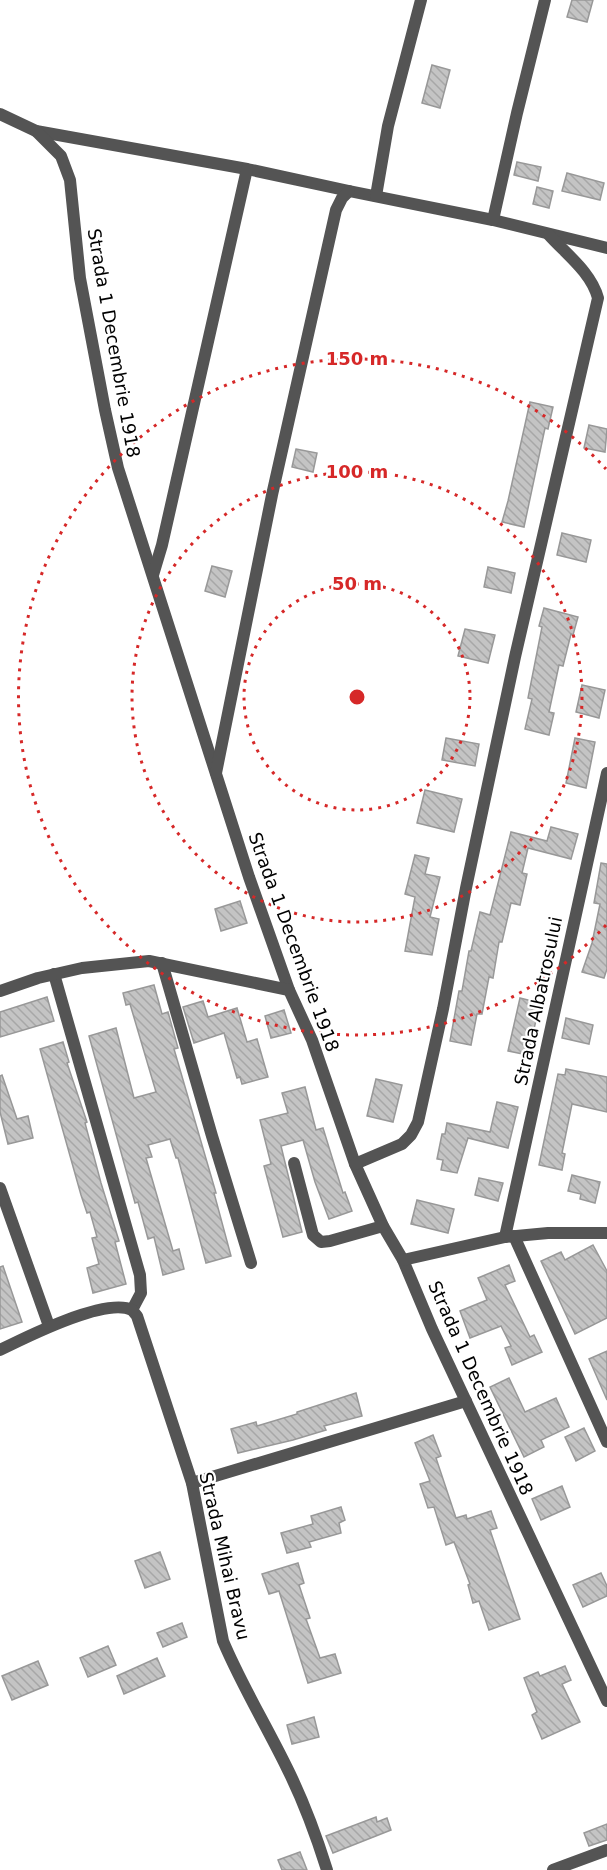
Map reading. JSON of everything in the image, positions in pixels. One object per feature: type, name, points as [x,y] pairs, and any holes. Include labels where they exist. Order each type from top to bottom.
[{"type":"street","points":[[376,196],[388,126],[421,0]]},
{"type":"street","points":[[493,220],[545,0]]},
{"type":"street","points":[[0,114],[36,131],[247,169],[493,220],[549,235],[606,245]]},
{"type":"street","name":"Strada 1 Decembrie 1918","points":[[36,131],[61,156],[70,180],[80,278],[118,468],[177,645],[215,774],[289,990],[312,1040],[355,1164],[383,1226],[403,1260],[432,1329],[607,1701]]},
{"type":"street","points":[[153,575],[162,545],[247,169]]},
{"type":"street","points":[[215,774],[272,495],[336,210],[342,198],[349,191]]},
{"type":"street","points":[[355,1164],[402,1144],[411,1135],[418,1122],[520,637],[598,298],[587,275],[549,235]]},
{"type":"street","name":"Strada Albatrosului","points":[[509,1237],[607,773]]},
{"type":"street","points":[[0,991],[82,968],[149,961],[289,990]]},
{"type":"street","points":[[162,963],[251,1263]]},
{"type":"street","points":[[0,1350],[49,1326],[102,1310],[125,1307],[132,1310],[141,1293],[140,1275],[130,1236],[54,974]]},
{"type":"street","points":[[294,1163],[313,1235],[321,1242],[383,1226]]},
{"type":"street","points":[[0,1188],[49,1326]]},
{"type":"street","points":[[403,1260],[509,1237],[548,1233],[607,1233]]},
{"type":"street","points":[[509,1237],[607,1442]]},
{"type":"street","name":"Strada Mihai Bravu","points":[[132,1310],[137,1316],[192,1484],[223,1641],[288,1769],[327,1870]]},
{"type":"street","points":[[192,1484],[466,1401]]},
{"type":"street","points":[[553,1870],[607,1850]]},
{"type":"building","points":[[572,0],[593,0],[587,22],[567,17]]},
{"type":"building","points":[[432,65],[450,70],[440,108],[422,103]]},
{"type":"building","points":[[517,162],[541,167],[538,181],[514,175]]},
{"type":"building","points":[[567,173],[604,183],[600,200],[562,191]]},
{"type":"building","points":[[537,187],[553,191],[549,208],[533,204]]},
{"type":"building","points":[[530,402],[553,407],[548,429],[545,428],[524,527],[502,522]]},
{"type":"building","points":[[589,425],[607,429],[605,452],[584,448]]},
{"type":"building","points":[[296,449],[317,453],[313,472],[292,467]]},
{"type":"building","points":[[562,533],[591,540],[586,562],[557,555]]},
{"type":"building","points":[[212,566],[232,571],[225,597],[205,591]]},
{"type":"building","points":[[488,567],[515,573],[511,593],[484,587]]},
{"type":"building","points":[[544,608],[578,617],[563,666],[559,665],[549,712],[554,713],[549,735],[525,729],[532,699],[528,698]]},
{"type":"building","points":[[465,629],[495,635],[488,663],[458,656]]},
{"type":"building","points":[[582,685],[605,690],[599,718],[576,712]]},
{"type":"building","points":[[446,738],[479,744],[475,766],[442,760]]},
{"type":"building","points":[[575,738],[595,742],[586,788],[566,783]]},
{"type":"building","points":[[425,790],[462,799],[454,832],[417,823]]},
{"type":"building","points":[[551,827],[578,834],[571,859],[528,848],[522,873],[527,874],[520,905],[511,903],[502,942],[499,942],[493,978],[489,977],[482,1014],[477,1014],[471,1045],[450,1041],[459,991],[462,991],[469,951],[471,951],[480,912],[490,915],[511,832],[547,841]]},
{"type":"building","points":[[415,855],[429,858],[425,874],[440,877],[430,917],[439,919],[432,955],[405,951],[415,897],[405,894]]},
{"type":"building","points":[[601,863],[607,864],[607,969],[604,978],[582,972],[592,943],[600,904],[594,903]]},
{"type":"building","points":[[240,901],[247,923],[221,931],[215,909]]},
{"type":"building","points":[[154,985],[162,1014],[168,1012],[178,1048],[174,1049],[216,1193],[214,1193],[231,1256],[206,1263],[178,1158],[176,1158],[170,1139],[148,1145],[152,1157],[146,1158],[173,1251],[179,1249],[184,1269],[163,1275],[154,1237],[148,1239],[138,1202],[135,1203],[89,1036],[116,1028],[134,1098],[156,1092],[130,1004],[126,1005],[123,993]]},
{"type":"building","points":[[47,997],[54,1021],[0,1037],[0,1012]]},
{"type":"building","points":[[520,998],[540,1003],[528,1055],[508,1051]]},
{"type":"building","points":[[203,1001],[208,1017],[237,1008],[247,1042],[257,1039],[268,1077],[242,1084],[240,1077],[237,1078],[224,1033],[194,1043],[183,1007]]},
{"type":"building","points":[[284,1010],[291,1033],[271,1038],[265,1016]]},
{"type":"building","points":[[566,1018],[593,1025],[589,1044],[562,1038]]},
{"type":"building","points":[[63,1042],[69,1062],[67,1063],[87,1122],[85,1123],[101,1183],[119,1241],[115,1242],[126,1284],[93,1293],[87,1268],[99,1264],[92,1238],[97,1237],[90,1212],[87,1213],[81,1195],[40,1049]]},
{"type":"building","points":[[566,1069],[607,1077],[607,1112],[572,1104],[562,1153],[565,1154],[562,1170],[539,1165],[558,1074],[565,1075]]},
{"type":"building","points":[[2,1075],[17,1119],[28,1116],[33,1138],[8,1144],[0,1112],[0,1076]]},
{"type":"building","points":[[376,1079],[402,1085],[393,1122],[367,1116]]},
{"type":"building","points":[[305,1087],[316,1130],[323,1128],[343,1193],[345,1192],[352,1211],[329,1219],[303,1140],[281,1146],[302,1232],[283,1237],[264,1166],[271,1164],[260,1120],[288,1113],[282,1093]]},
{"type":"building","points":[[497,1102],[518,1107],[508,1148],[468,1138],[457,1173],[441,1170],[443,1160],[437,1159],[442,1134],[445,1134],[447,1123],[490,1132]]},
{"type":"building","points":[[572,1175],[600,1182],[595,1203],[580,1199],[581,1194],[568,1191]]},
{"type":"building","points":[[479,1178],[503,1183],[498,1201],[475,1195]]},
{"type":"building","points":[[417,1200],[454,1209],[448,1233],[411,1224]]},
{"type":"building","points":[[593,1245],[607,1271],[607,1318],[575,1334],[541,1261],[561,1252],[565,1260]]},
{"type":"building","points":[[509,1265],[515,1281],[505,1285],[530,1337],[534,1335],[542,1352],[512,1365],[505,1348],[511,1346],[501,1326],[470,1338],[460,1311],[487,1300],[478,1278]]},
{"type":"building","points":[[3,1266],[22,1322],[0,1329],[0,1267]]},
{"type":"building","points":[[607,1351],[607,1400],[589,1359]]},
{"type":"building","points":[[509,1378],[525,1412],[556,1398],[569,1427],[541,1440],[544,1447],[524,1457],[490,1387]]},
{"type":"building","points":[[356,1393],[362,1416],[324,1426],[326,1430],[293,1440],[238,1453],[231,1429],[256,1422],[257,1426]]},
{"type":"building","points":[[584,1428],[595,1451],[576,1461],[565,1437]]},
{"type":"building","points":[[433,1435],[441,1456],[436,1458],[456,1518],[466,1515],[467,1519],[491,1511],[497,1528],[490,1530],[520,1619],[489,1630],[479,1601],[473,1603],[468,1585],[470,1584],[454,1542],[446,1545],[434,1507],[428,1508],[420,1484],[430,1481],[415,1443]]},
{"type":"building","points":[[562,1486],[570,1507],[541,1520],[532,1499]]},
{"type":"building","points":[[341,1507],[345,1520],[339,1523],[341,1533],[309,1542],[311,1547],[287,1553],[281,1533],[313,1524],[311,1516]]},
{"type":"building","points":[[160,1552],[170,1579],[145,1588],[135,1561]]},
{"type":"building","points":[[298,1563],[304,1583],[299,1585],[310,1618],[306,1619],[320,1658],[335,1654],[341,1673],[308,1683],[279,1591],[269,1594],[262,1574]]},
{"type":"building","points":[[601,1573],[607,1586],[607,1596],[583,1607],[573,1585]]},
{"type":"building","points":[[182,1623],[187,1637],[163,1647],[157,1633]]},
{"type":"building","points":[[108,1646],[116,1665],[88,1677],[80,1658]]},
{"type":"building","points":[[157,1658],[165,1676],[124,1694],[117,1676]]},
{"type":"building","points":[[38,1661],[48,1685],[12,1700],[2,1676]]},
{"type":"building","points":[[565,1666],[571,1680],[562,1684],[580,1722],[542,1739],[532,1715],[537,1712],[524,1678],[538,1672],[540,1676]]},
{"type":"building","points":[[314,1717],[319,1737],[292,1744],[287,1725]]},
{"type":"building","points":[[376,1817],[377,1822],[387,1818],[391,1830],[333,1853],[326,1836]]},
{"type":"building","points":[[607,1824],[607,1840],[589,1846],[584,1833]]},
{"type":"building","points":[[300,1852],[307,1870],[282,1870],[278,1860]]}]
